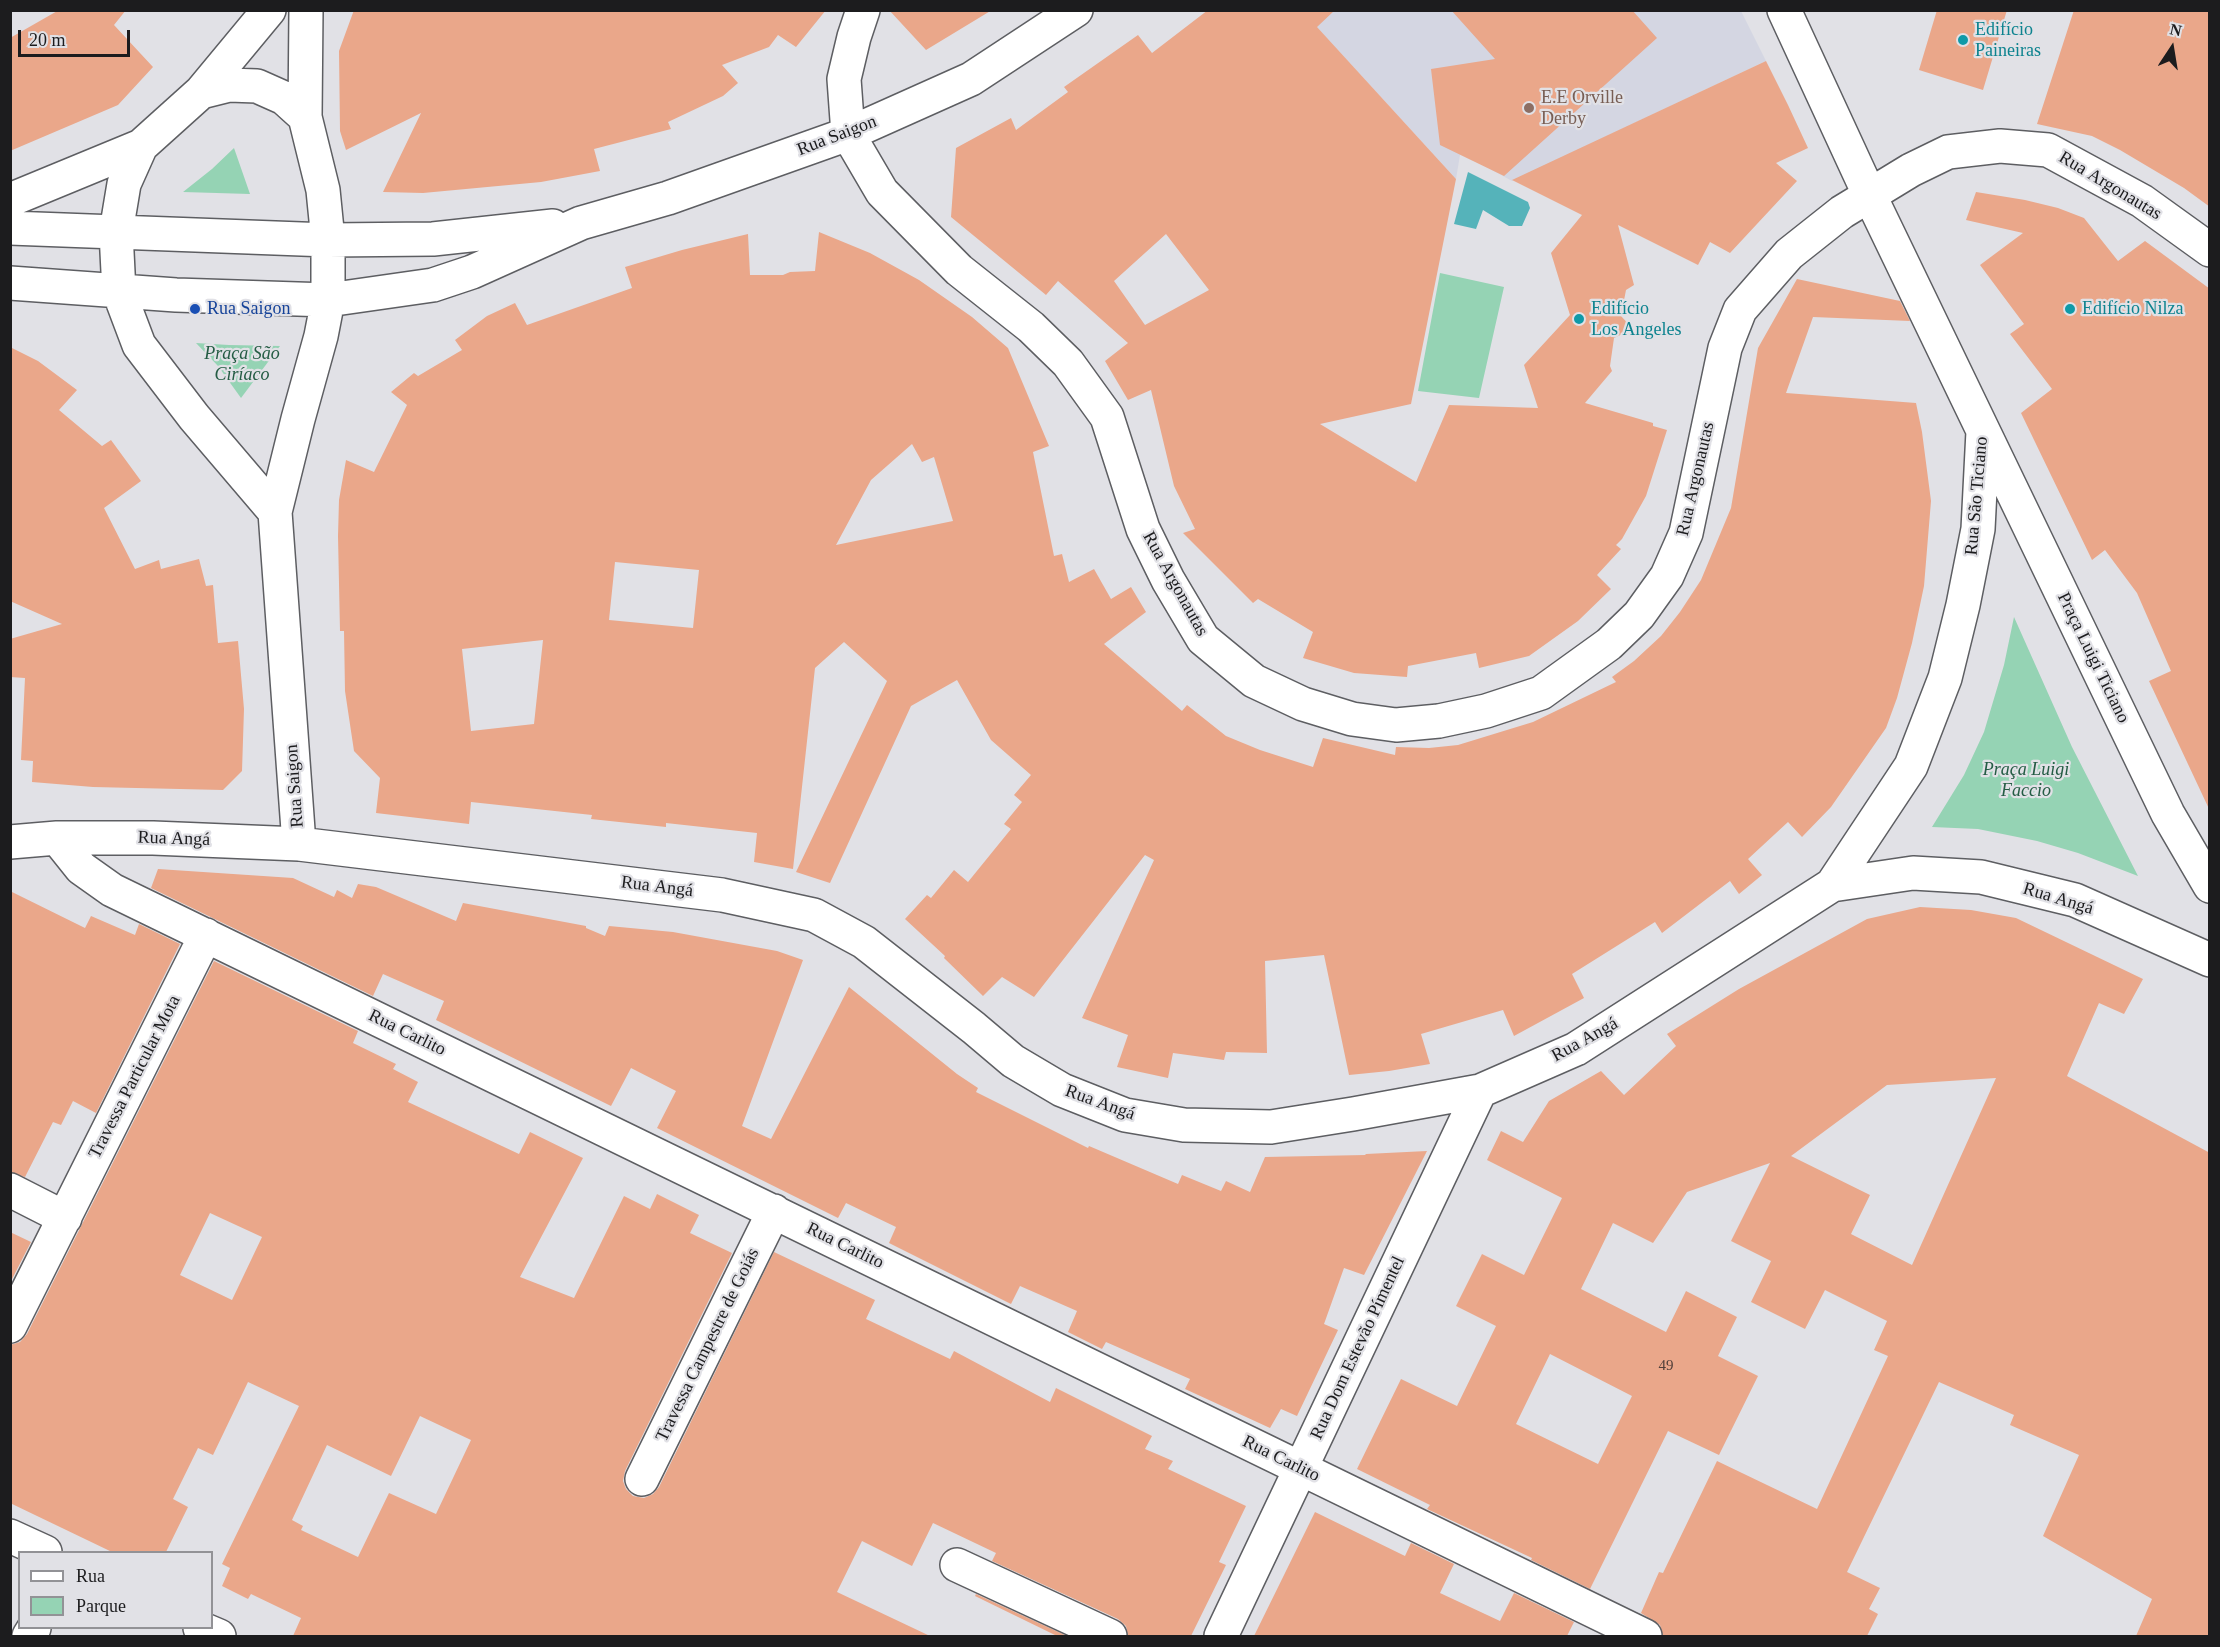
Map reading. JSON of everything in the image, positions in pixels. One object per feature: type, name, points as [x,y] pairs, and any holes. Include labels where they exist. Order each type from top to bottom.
[{"type":"street","points":[[10,200],[141,146],[201,92],[268,10]]},
{"type":"street","points":[[275,512],[321,336],[328,300],[328,240],[324,190],[305,117],[306,10]]},
{"type":"street","points":[[848,134],[844,79],[863,10]]},
{"type":"street","name":"Rua Saigon","points":[[328,300],[433,285],[472,272],[581,224],[668,198],[848,134],[971,79],[1076,10]]},
{"type":"street","name":"Rua São Ticiano","points":[[1784,10],[1869,194],[1983,426],[1978,529],[1945,678],[1911,766],[1832,885]]},
{"type":"street","points":[[201,92],[229,85],[257,86],[284,98],[305,117]]},
{"type":"street","name":"Rua Argonautas","points":[[848,134],[882,192],[959,270],[1031,327],[1068,363],[1107,417],[1143,529],[1168,580],[1203,639],[1254,681],[1303,705],[1352,719],[1396,725],[1439,721],[1486,711],[1541,693],[1609,644],[1639,615],[1667,576],[1686,533],[1725,348],[1740,310],[1789,254],[1869,194],[1911,170],[1948,153],[2000,146],[2048,150],[2142,201],[2210,250]]},
{"type":"street","points":[[141,146],[124,184],[116,232],[119,292],[139,345],[194,417],[275,512]]},
{"type":"street","name":"Rua Saigon","points":[[328,240],[433,239],[581,224]]},
{"type":"street","points":[[10,228],[328,240]]},
{"type":"street","points":[[10,283],[119,292],[328,300]]},
{"type":"street","name":"Praça Luigi Ticiano","points":[[1983,426],[2163,804],[2210,886]]},
{"type":"street","name":"Rua Saigon","points":[[275,512],[299,844]]},
{"type":"street","name":"Rua Angá","points":[[10,842],[57,838],[153,838],[299,844],[722,895],[814,915],[864,942],[1013,1061],[1062,1090],[1125,1115],[1184,1125],[1271,1127],[1480,1091],[1576,1049],[1832,885],[1913,873],[1981,878],[2075,900],[2210,960]]},
{"type":"street","name":"Rua Carlito","points":[[57,838],[81,868],[112,890],[1645,1636]]},
{"type":"street","name":"Travessa Particular Mota","points":[[10,1326],[206,935]]},
{"type":"street","name":"Rua Dom Estevão Pímentel","points":[[1221,1636],[1480,1091]]},
{"type":"street","points":[[10,1190],[65,1218]]},
{"type":"street","name":"Travessa Campestre de Goiás","points":[[642,1479],[774,1211]]},
{"type":"street","points":[[10,1536],[43,1551]]},
{"type":"street","points":[[957,1565],[1110,1636]]},
{"type":"street","points":[[202,1629],[219,1636]]},
{"type":"shaded area","name":"E.E Orville Derby","points":[[1302,11],[1741,11],[1766,61],[1512,181],[1463,154],[1460,155],[1456,179]]},
{"type":"green space","points":[[234,148],[250,194],[183,192],[212,169]]},
{"type":"green space","points":[[1440,273],[1504,287],[1479,398],[1418,391]]},
{"type":"green space","name":"Praça São Ciríaco","points":[[196,343],[280,346],[241,398],[218,366]]},
{"type":"green space","name":"Praça Luigi Faccio","points":[[2014,617],[2072,747],[2138,876],[2078,853],[2037,841],[1978,829],[1932,827],[1964,775],[1984,732],[2004,665]]},
{"type":"water","points":[[1468,172],[1528,202],[1530,208],[1522,226],[1509,226],[1483,210],[1476,229],[1454,224]]},
{"type":"building","points":[[59,10],[126,10],[114,25],[153,67],[118,105],[10,151],[10,38]]},
{"type":"building","points":[[354,10],[826,10],[796,47],[778,35],[769,47],[722,65],[738,83],[723,96],[668,122],[671,129],[594,149],[600,171],[541,182],[423,193],[383,192],[421,113],[346,150],[340,131],[339,51]]},
{"type":"building","points":[[889,10],[992,10],[926,50]]},
{"type":"building","points":[[1208,10],[1335,10],[1317,27],[1456,179],[1411,404],[1320,424],[1416,482],[1449,405],[1538,408],[1524,365],[1570,315],[1551,253],[1582,215],[1512,180],[1766,61],[1808,148],[1776,163],[1797,181],[1730,253],[1710,242],[1698,265],[1618,225],[1634,285],[1626,290],[1621,316],[1633,329],[1614,338],[1610,366],[1612,371],[1585,403],[1653,423],[1653,426],[1667,430],[1646,496],[1622,539],[1616,545],[1621,549],[1597,575],[1611,589],[1578,621],[1529,656],[1479,668],[1476,653],[1408,666],[1407,677],[1354,673],[1303,658],[1313,632],[1258,599],[1253,603],[1183,533],[1195,529],[1174,486],[1151,390],[1128,400],[1105,361],[1128,343],[1058,281],[1046,295],[951,217],[956,148],[1011,118],[1016,130],[1068,92],[1064,87],[1138,35],[1152,53]],"holes":[[[1166,234],[1209,290],[1145,325],[1114,281]]]},
{"type":"building","points":[[1451,10],[1632,10],[1657,38],[1504,176],[1440,145],[1431,69],[1495,59]]},
{"type":"building","name":"Edifício Paineiras","points":[[1937,10],[2007,10],[1983,90],[1919,70]]},
{"type":"building","points":[[2074,10],[2210,10],[2210,207],[2184,188],[2092,136],[2037,124]]},
{"type":"building","points":[[1976,192],[2025,200],[2058,208],[2084,218],[2118,261],[2145,241],[2210,289],[2210,811],[2149,681],[2171,671],[2137,593],[2105,550],[2092,560],[2021,413],[2052,389],[2010,334],[2024,324],[1980,265],[2023,233],[1966,220]]},
{"type":"building","points":[[819,232],[870,253],[919,280],[972,317],[1008,348],[1049,446],[1033,452],[1054,556],[1062,554],[1069,582],[1094,569],[1111,599],[1131,587],[1146,612],[1104,644],[1182,711],[1187,705],[1226,736],[1313,767],[1323,738],[1395,755],[1396,747],[1429,748],[1458,745],[1533,722],[1616,682],[1612,677],[1634,661],[1661,636],[1701,580],[1731,508],[1758,348],[1797,279],[1900,301],[1910,321],[1813,317],[1786,393],[1916,403],[1931,501],[1924,586],[1912,643],[1886,728],[1831,807],[1802,837],[1788,822],[1748,859],[1762,875],[1739,894],[1730,881],[1662,933],[1655,922],[1572,974],[1584,998],[1514,1036],[1503,1010],[1421,1034],[1430,1064],[1349,1075],[1324,955],[1265,961],[1267,1053],[1226,1052],[1224,1060],[1173,1053],[1168,1078],[1117,1067],[1128,1035],[1082,1018],[1154,860],[1145,855],[1034,997],[1002,977],[983,996],[905,919],[927,895],[931,898],[954,870],[968,882],[1011,829],[1004,824],[1022,802],[1014,795],[1031,775],[991,740],[957,680],[911,706],[830,883],[796,872],[887,681],[844,642],[815,668],[793,869],[754,862],[757,833],[666,823],[666,827],[591,819],[592,815],[471,802],[469,824],[376,813],[380,778],[354,751],[345,691],[344,631],[340,631],[339,500],[346,460],[374,472],[407,405],[391,392],[414,373],[418,376],[462,350],[455,340],[487,316],[515,303],[527,325],[632,288],[625,267],[682,250],[748,234],[750,275],[783,275],[790,272],[815,271]],"holes":[[[912,444],[922,462],[934,457],[953,521],[836,545],[871,480]],[[615,562],[699,570],[693,628],[609,620]],[[543,640],[534,724],[471,731],[462,649]]]},
{"type":"building","points":[[10,347],[38,361],[77,390],[59,410],[102,446],[111,440],[141,481],[104,508],[135,569],[159,560],[161,569],[199,559],[206,586],[213,585],[218,643],[238,641],[244,709],[242,771],[223,790],[93,787],[32,782],[33,761],[21,760],[25,678],[10,677],[10,639],[62,624],[10,601]]},
{"type":"building","points":[[158,869],[293,878],[334,897],[337,890],[352,898],[358,884],[376,887],[456,921],[463,903],[586,926],[605,936],[609,926],[673,932],[777,951],[803,960],[742,1126],[771,1139],[849,987],[957,1074],[978,1088],[976,1092],[1088,1148],[1089,1146],[1178,1184],[1182,1175],[1221,1191],[1226,1181],[1250,1192],[1265,1157],[1427,1151],[1364,1275],[1344,1268],[1324,1324],[1338,1330],[1297,1416],[1281,1409],[1270,1428],[1185,1389],[1190,1379],[1106,1342],[1102,1349],[1068,1332],[1077,1311],[1020,1286],[1011,1304],[889,1243],[896,1227],[846,1203],[838,1218],[657,1128],[676,1091],[631,1068],[611,1106],[436,1020],[444,1001],[383,974],[373,996],[151,888]]},
{"type":"building","points":[[10,891],[85,928],[91,916],[135,935],[139,924],[180,944],[96,1113],[73,1101],[61,1125],[53,1122],[25,1177],[10,1172]]},
{"type":"building","points":[[1920,907],[1971,910],[2016,918],[2143,979],[2124,1014],[2099,1003],[2067,1076],[2210,1153],[2210,1636],[2136,1636],[2152,1599],[2043,1536],[2079,1455],[2010,1425],[2014,1415],[1939,1382],[1847,1572],[1880,1588],[1869,1609],[1878,1614],[1867,1636],[1663,1636],[1660,1625],[1641,1613],[1659,1572],[1663,1573],[1717,1461],[1817,1509],[1888,1356],[1874,1350],[1887,1321],[1825,1290],[1805,1329],[1751,1302],[1771,1261],[1731,1241],[1770,1163],[1687,1192],[1653,1243],[1613,1223],[1581,1289],[1666,1332],[1686,1291],[1737,1317],[1718,1356],[1758,1376],[1719,1455],[1668,1431],[1590,1589],[1531,1560],[1532,1558],[1427,1509],[1430,1505],[1357,1469],[1401,1379],[1457,1406],[1496,1326],[1456,1306],[1482,1254],[1524,1275],[1562,1198],[1487,1160],[1501,1131],[1523,1142],[1549,1101],[1601,1071],[1624,1095],[1676,1046],[1667,1034],[1739,989],[1867,919]],"holes":[[[1996,1078],[1912,1265],[1851,1234],[1870,1195],[1791,1156],[1887,1085]],[[1550,1354],[1632,1396],[1598,1464],[1516,1424]]]},
{"type":"building","points":[[214,961],[358,1031],[353,1043],[396,1064],[393,1069],[418,1082],[408,1102],[519,1154],[530,1132],[583,1158],[520,1277],[574,1298],[624,1196],[650,1209],[657,1194],[699,1215],[690,1233],[732,1253],[625,1471],[623,1481],[626,1489],[633,1496],[644,1498],[653,1494],[659,1487],[774,1252],[875,1300],[866,1319],[950,1359],[954,1351],[1050,1402],[1056,1388],[1152,1436],[1145,1449],[1173,1461],[1168,1469],[1246,1506],[1219,1562],[1226,1565],[1191,1636],[1128,1636],[1126,1626],[1118,1619],[992,1561],[996,1553],[933,1523],[912,1566],[862,1541],[837,1592],[930,1636],[293,1636],[301,1618],[251,1594],[248,1599],[222,1586],[230,1568],[222,1564],[299,1406],[248,1382],[213,1455],[198,1448],[173,1499],[188,1507],[166,1551],[110,1551],[10,1503],[10,1345],[20,1342],[27,1334]],"holes":[[[210,1213],[262,1237],[232,1300],[180,1275]],[[420,1416],[471,1440],[436,1514],[389,1493],[358,1557],[301,1530],[303,1526],[292,1520],[327,1445],[391,1476]]]},
{"type":"building","points":[[10,1232],[31,1242],[10,1283]]},
{"type":"building","points":[[1315,1512],[1405,1556],[1411,1543],[1454,1564],[1440,1593],[1500,1621],[1514,1593],[1574,1622],[1567,1636],[1254,1636]]},
{"type":"building","points":[[976,1594],[1067,1636],[1057,1636],[975,1596]]},
{"type":"place","name":"Edifício Paineiras","points":[[1963,40]]},
{"type":"place","name":"E.E Orville Derby","points":[[1529,108]]},
{"type":"place","name":"Rua Saigon","points":[[195,309]]},
{"type":"place","name":"Edifício Nilza","points":[[2070,309]]},
{"type":"place","name":"Edifício Los Angeles","points":[[1579,319]]}]
